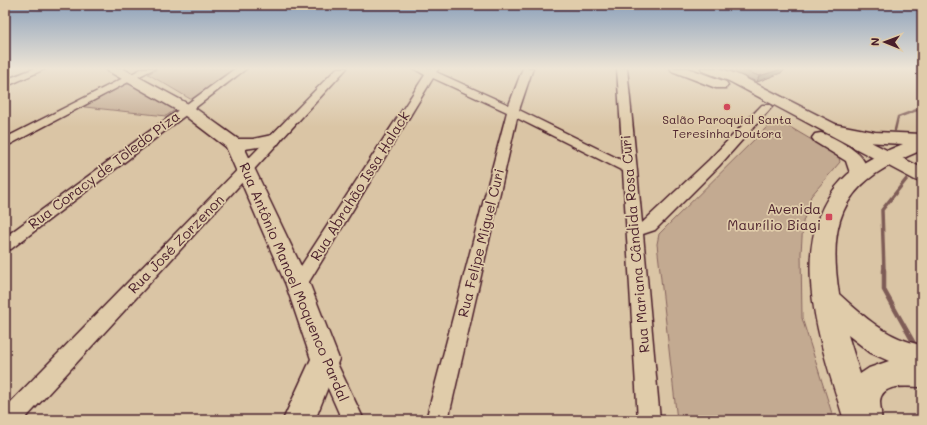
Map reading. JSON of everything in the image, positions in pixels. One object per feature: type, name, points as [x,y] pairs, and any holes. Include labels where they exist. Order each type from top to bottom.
[{"type":"main road","points":[[834,129],[875,139],[891,140],[922,138]]},
{"type":"main road","points":[[861,420],[836,345],[827,298],[823,248],[829,217],[840,194],[859,175],[887,157],[922,143]]},
{"type":"main road","points":[[827,298],[864,333],[883,347],[913,358],[914,369],[881,376],[869,386],[865,397],[865,420]]},
{"type":"street","points":[[5,143],[95,88]]},
{"type":"street","name":"Rua Antônio Manoel Moquenco Pardal","points":[[149,88],[186,109],[234,144],[298,285],[325,359],[353,420]]},
{"type":"street","name":"Rua Coracy de Toledo Piza","points":[[5,245],[215,88]]},
{"type":"street","name":"Rua José Zorzenon","points":[[9,420],[246,171],[272,140],[323,88]]},
{"type":"street","name":"Rua Abrahão Issa Halack","points":[[298,285],[421,88]]},
{"type":"street","points":[[468,88],[629,169]]},
{"type":"street","name":"Rua Felipe Miguel Curi","points":[[437,420],[513,110],[521,88]]},
{"type":"street","name":"Rua Mariana Cândida Rosa Curi","points":[[623,88],[649,420]]},
{"type":"street","points":[[726,88],[766,107],[845,152],[855,161],[859,175]]},
{"type":"street","points":[[753,88],[922,176]]},
{"type":"street","points":[[634,231],[650,226],[714,163],[766,107]]},
{"type":"street","points":[[234,144],[253,144],[272,140]]},
{"type":"street","points":[[299,420],[325,359]]},
{"type":"shaded area","points":[[110,88],[140,88],[174,107],[175,110],[166,116],[76,106]]},
{"type":"shaded area","points":[[171,88],[217,88],[197,103]]},
{"type":"shaded area","points":[[770,124],[788,126],[834,153],[839,158],[840,162],[811,196],[803,222],[801,253],[802,318],[834,420],[677,420],[657,244],[659,234]]},
{"type":"waterway","points":[[895,130],[898,117],[922,108]]},
{"type":"waterway","points":[[884,271],[882,210],[909,176]]},
{"type":"waterway","points":[[884,271],[884,290],[916,347]]},
{"type":"place","name":"Salão Paroquial Santa Teresinha Doutora","points":[[727,107]]},
{"type":"place","name":"Avenida Maurílio Biagi","points":[[829,217]]}]
